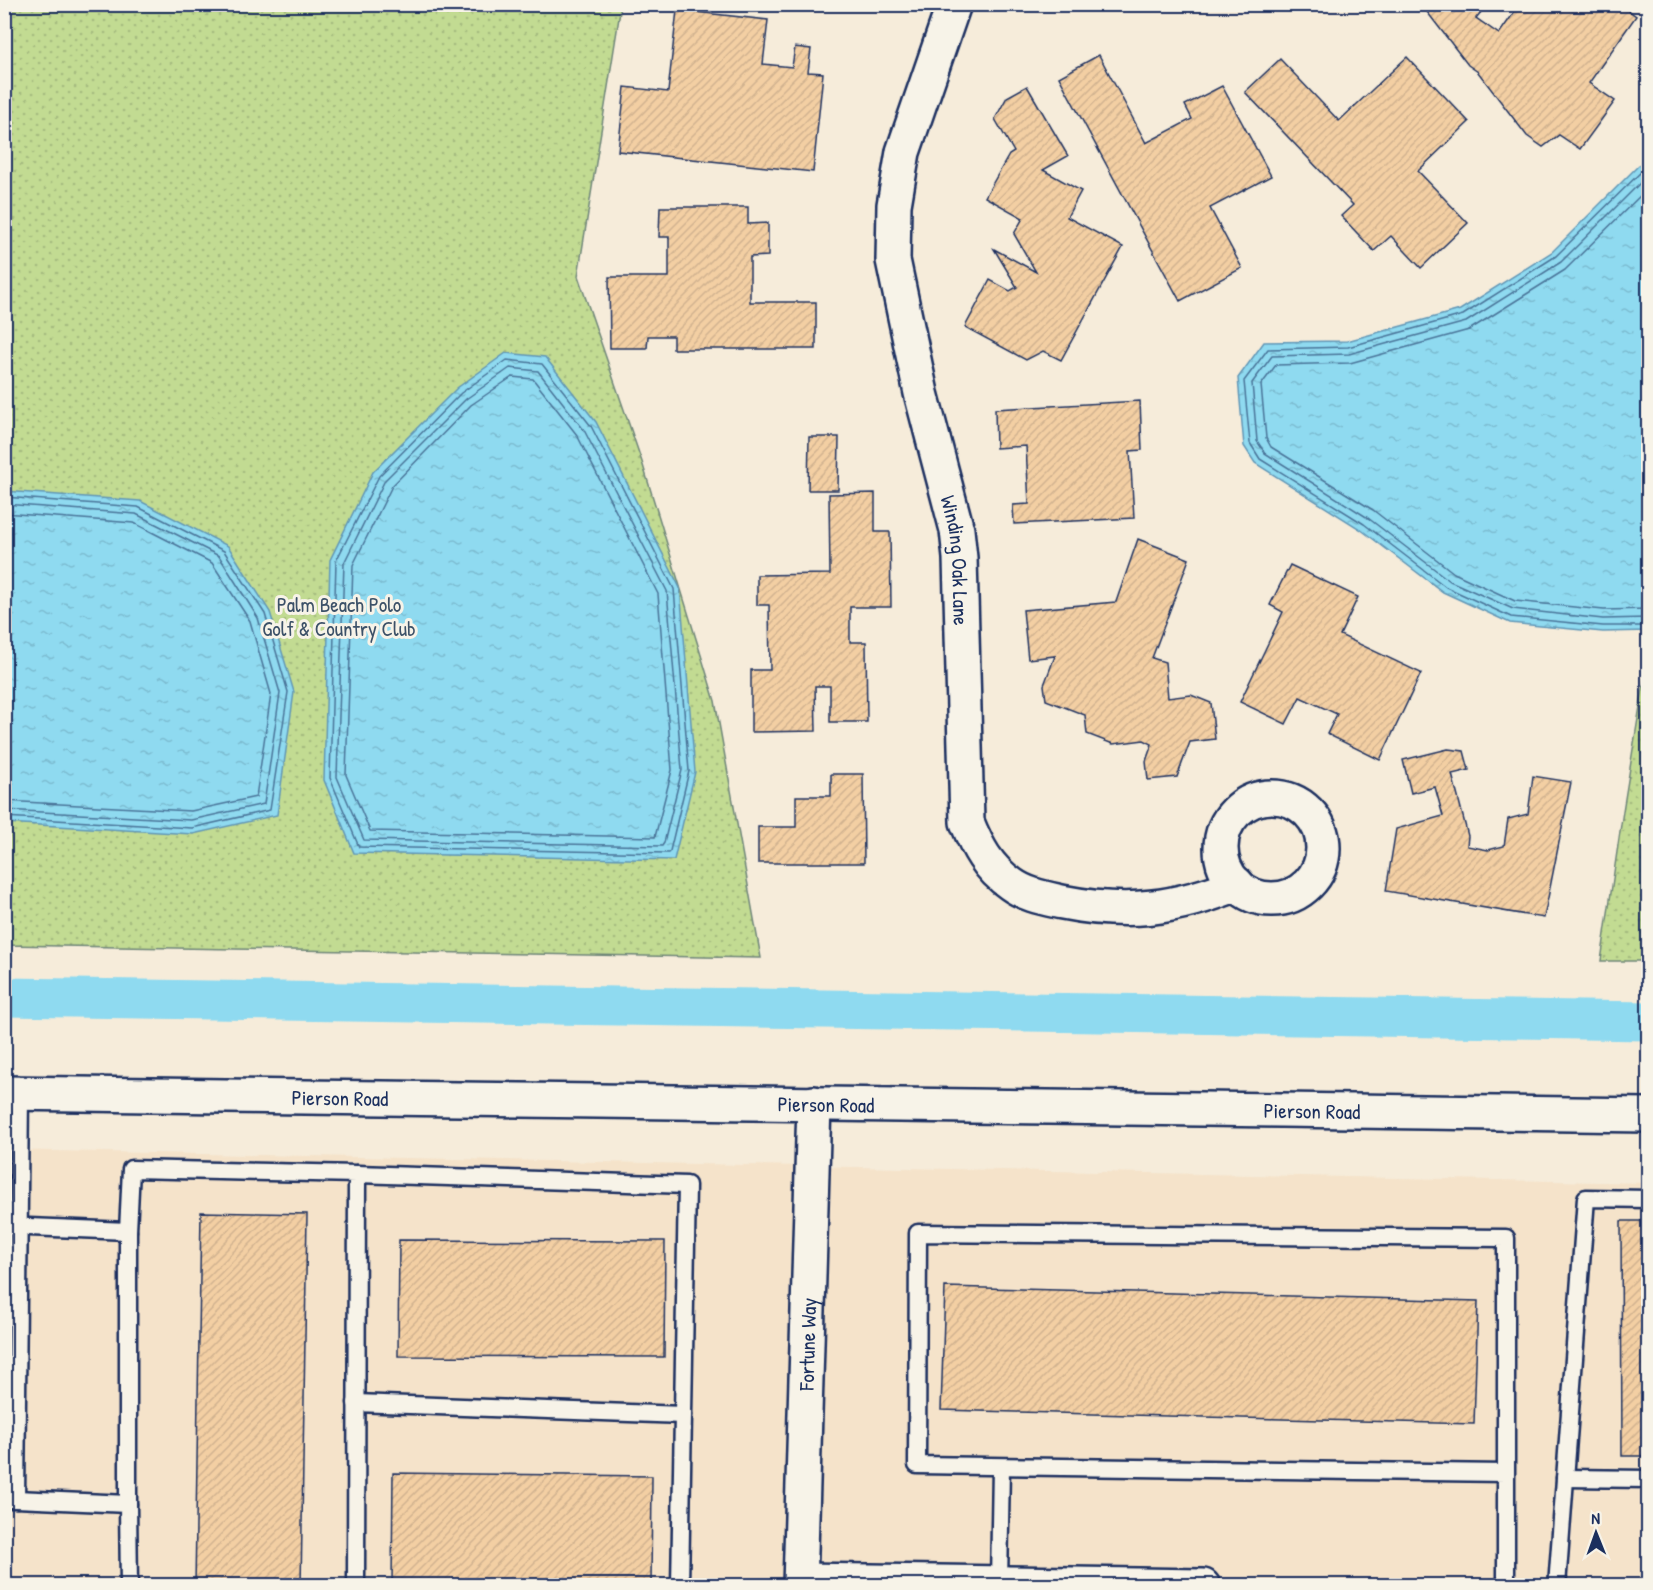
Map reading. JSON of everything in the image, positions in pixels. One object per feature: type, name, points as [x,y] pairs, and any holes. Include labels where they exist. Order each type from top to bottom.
[{"type":"street","name":"Winding Oak Lane","points":[[954,4],[903,152],[894,205],[893,260],[921,393],[957,530],[960,558],[967,822],[976,846],[992,867],[1012,885],[1035,896],[1092,908],[1121,910],[1151,908],[1209,895],[1237,884]]},
{"type":"street","name":"Pierson Road","points":[[12,1093],[1648,1115]]},
{"type":"street","name":"Fortune Way","points":[[801,1583],[814,1104]]},
{"type":"street","points":[[801,1583],[1203,1586]]},
{"type":"lane","points":[[12,1093],[10,1499],[129,1504]]},
{"type":"lane","points":[[129,1586],[128,1231],[131,1169],[687,1185],[680,1586]]},
{"type":"lane","points":[[356,1586],[357,1174]]},
{"type":"lane","points":[[1557,1586],[1586,1198],[1648,1199]]},
{"type":"lane","points":[[11,1227],[128,1231]]},
{"type":"lane","points":[[1506,1473],[917,1466],[918,1233],[1506,1238],[1506,1473],[1506,1586]]},
{"type":"lane","points":[[356,1404],[683,1415]]},
{"type":"lane","points":[[999,1583],[1002,1467]]},
{"type":"lane","points":[[1565,1478],[1648,1479]]},
{"type":"shaded area","points":[[5,1150],[1648,1183],[1648,1585],[5,1586]]},
{"type":"green space","name":"Palm Beach Polo Golf & Country Club","points":[[5,5],[621,5],[578,276],[642,462],[715,701],[761,958],[5,945]]},
{"type":"green space","points":[[1648,657],[1648,961],[1601,961],[1623,811]]},
{"type":"water","points":[[1648,156],[1648,631],[1603,632],[1510,623],[1443,592],[1360,529],[1255,463],[1244,446],[1238,378],[1264,342],[1347,341],[1460,310],[1552,252]]},
{"type":"water","points":[[506,353],[545,357],[596,422],[680,588],[695,772],[674,860],[354,853],[324,780],[330,560],[373,472],[457,388]]},
{"type":"water","points":[[4,491],[140,501],[228,546],[270,612],[294,692],[277,815],[193,834],[5,823]]},
{"type":"building","points":[[1421,4],[1484,4],[1486,6],[1476,18],[1499,34],[1520,4],[1620,4],[1636,16],[1589,83],[1615,101],[1580,149],[1559,135],[1543,147],[1527,136],[1478,72],[1468,65]]},
{"type":"building","points":[[677,10],[768,20],[763,64],[792,67],[795,47],[811,49],[808,72],[823,73],[813,172],[618,151],[625,87],[668,92]]},
{"type":"building","points":[[1099,55],[1146,143],[1192,119],[1185,105],[1222,86],[1271,176],[1210,208],[1242,268],[1180,301],[1059,77]]},
{"type":"building","points":[[1407,57],[1469,122],[1418,171],[1468,223],[1421,268],[1391,236],[1374,251],[1341,216],[1353,205],[1245,92],[1280,59],[1339,121]]},
{"type":"building","points":[[1027,86],[1068,156],[1043,170],[1081,191],[1067,217],[1123,247],[1061,360],[1043,351],[1026,360],[965,327],[990,280],[1010,291],[1017,287],[994,249],[1036,272],[1014,234],[1023,218],[985,197],[1009,155],[1014,152],[995,119],[1007,97]]},
{"type":"building","points":[[660,207],[748,207],[748,224],[768,223],[768,256],[750,257],[750,302],[816,302],[816,349],[673,349],[673,336],[648,336],[647,348],[610,348],[609,277],[669,277],[669,237],[659,237]]},
{"type":"building","points":[[1140,401],[1142,450],[1130,451],[1134,518],[1014,524],[1013,505],[1029,504],[1026,446],[996,448],[995,409]]},
{"type":"building","points":[[809,437],[839,437],[838,490],[808,490]]},
{"type":"building","points":[[875,493],[875,532],[890,532],[891,607],[850,607],[850,642],[866,642],[867,722],[830,722],[830,686],[815,686],[816,731],[751,732],[751,670],[770,670],[769,605],[757,605],[757,575],[830,574],[829,494]]},
{"type":"building","points":[[1138,539],[1189,559],[1152,658],[1165,662],[1168,698],[1191,695],[1211,703],[1215,739],[1190,742],[1177,777],[1148,780],[1146,761],[1152,744],[1144,740],[1113,744],[1087,734],[1085,715],[1046,700],[1044,685],[1055,656],[1028,659],[1023,610],[1116,602]]},
{"type":"building","points":[[1290,565],[1358,597],[1340,635],[1421,673],[1380,760],[1327,734],[1337,714],[1300,697],[1286,724],[1240,702],[1283,612],[1270,605]]},
{"type":"building","points":[[1448,749],[1464,751],[1469,770],[1452,774],[1468,836],[1467,846],[1488,850],[1504,846],[1508,819],[1528,814],[1533,776],[1571,782],[1544,918],[1386,891],[1396,829],[1443,816],[1435,787],[1411,793],[1403,760]]},
{"type":"building","points":[[831,774],[863,774],[864,863],[758,863],[758,827],[796,827],[796,796],[831,796]]},
{"type":"building","points":[[201,1212],[307,1214],[301,1586],[195,1586]]},
{"type":"building","points":[[1621,1221],[1648,1221],[1648,1456],[1622,1456]]},
{"type":"building","points":[[399,1240],[665,1241],[664,1357],[398,1356]]},
{"type":"building","points":[[945,1287],[1478,1301],[1474,1424],[941,1410]]},
{"type":"building","points":[[393,1473],[652,1476],[651,1586],[392,1586]]},
{"type":"waterway","points":[[4,997],[1648,1021]]}]
